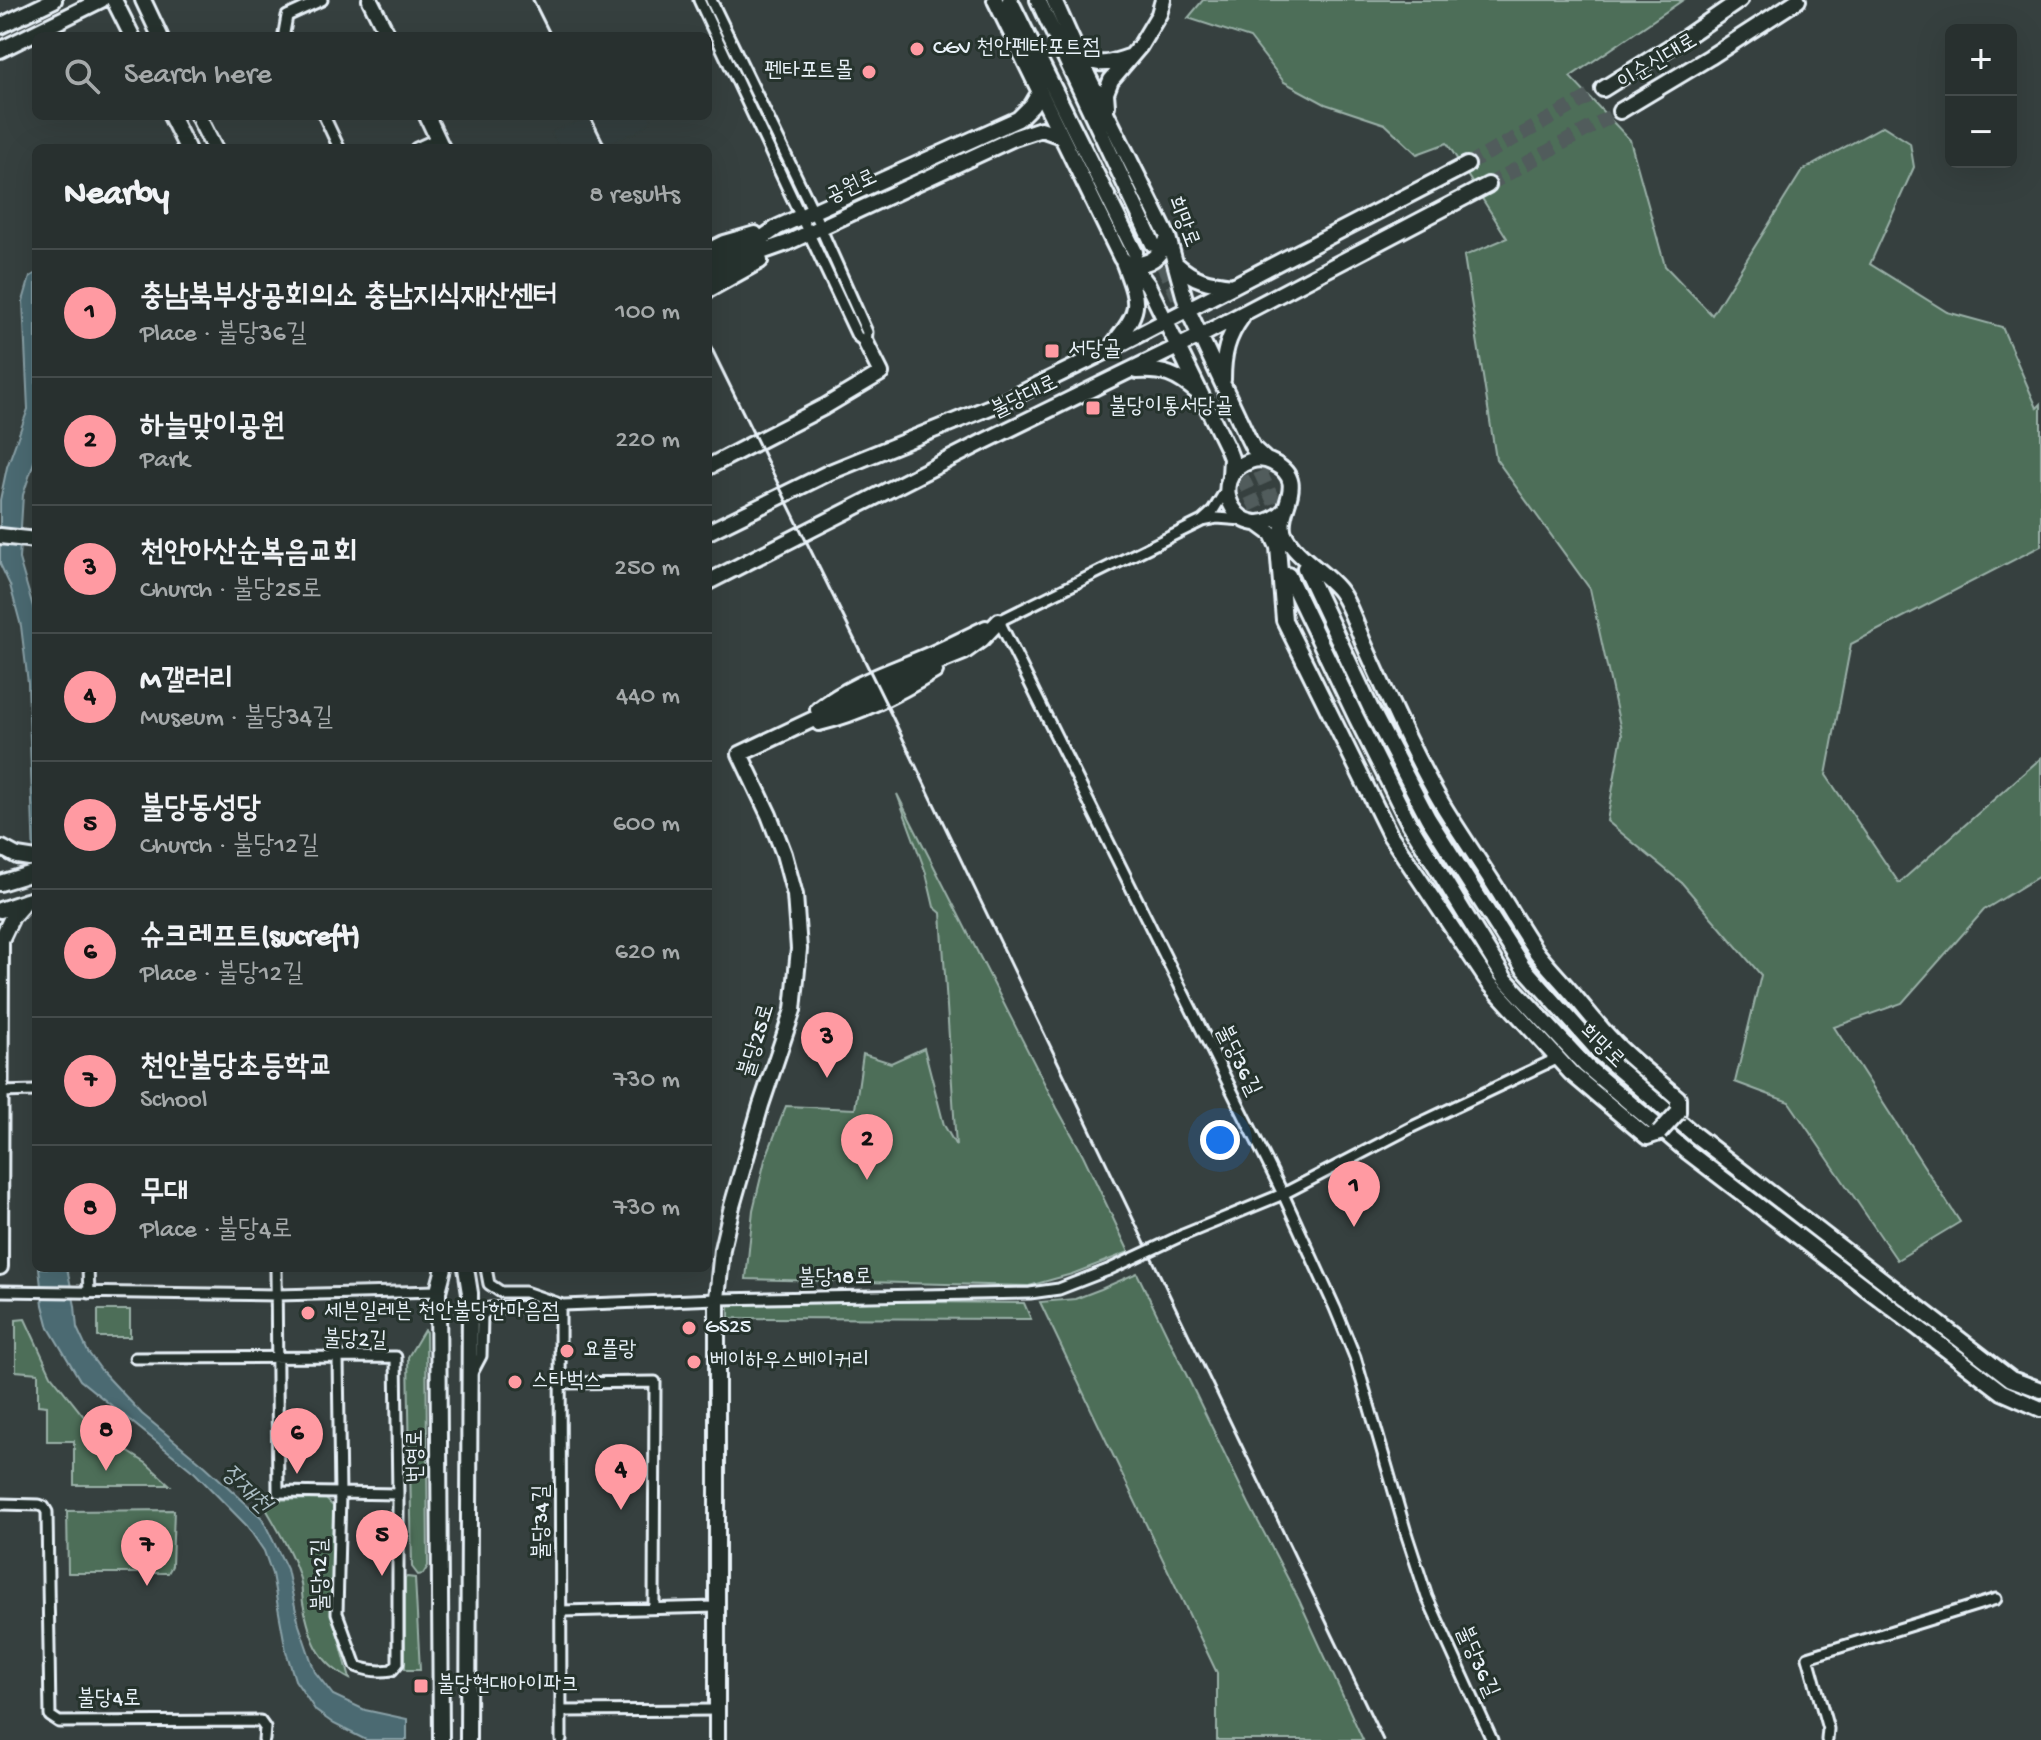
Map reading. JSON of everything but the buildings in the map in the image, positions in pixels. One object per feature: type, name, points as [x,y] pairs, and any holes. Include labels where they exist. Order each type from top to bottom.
[{"type":"main road","points":[[0,26],[54,0]]},
{"type":"main road","points":[[36,32],[101,0]]},
{"type":"main road","points":[[114,0],[130,32]]},
{"type":"main road","points":[[143,0],[158,32]]},
{"type":"main road","points":[[370,0],[386,32]]},
{"type":"main road","points":[[995,0],[1061,136],[1128,258],[1148,285],[1228,450],[1232,467],[1227,497],[1231,507],[1238,515],[1272,534],[1278,547],[1284,620],[1390,835],[1489,983],[1571,1073],[1647,1137],[1659,1133],[1678,1112],[1678,1098],[1614,1043],[1537,952],[1444,806],[1391,703],[1340,591],[1289,542],[1282,528],[1285,510]]},
{"type":"main road","points":[[1010,0],[1128,258],[1136,306],[1131,322],[1109,350]]},
{"type":"main road","points":[[1038,0],[1153,244]]},
{"type":"main road","name":"희망로","points":[[1054,0],[1168,237],[1188,310],[1253,448],[1266,460]]},
{"type":"main road","points":[[1108,114],[1106,93],[1111,80],[1140,46],[1159,14],[1163,0]]},
{"type":"main road","name":"이순신대로","points":[[1603,89],[1740,0]]},
{"type":"main road","name":"이순신대로","points":[[1620,111],[1798,0]]},
{"type":"main road","points":[[0,50],[32,34]]},
{"type":"main road","points":[[1073,45],[1091,62],[1100,65],[1129,57]]},
{"type":"main road","name":"공원로","points":[[712,264],[778,227],[1006,125],[1025,113],[1039,93]]},
{"type":"main road","points":[[173,120],[185,144]]},
{"type":"main road","points":[[200,120],[212,144]]},
{"type":"main road","points":[[429,120],[440,143]]},
{"type":"main road","name":"공원로","points":[[712,276],[1014,138],[1041,129],[1061,136]]},
{"type":"main road","name":"불당대로","points":[[712,530],[830,472],[991,407],[1109,350],[1467,165]]},
{"type":"main road","name":"불당대로","points":[[712,580],[1200,336],[1488,185]]},
{"type":"main road","points":[[712,249],[778,227]]},
{"type":"main road","points":[[1128,258],[1146,263],[1157,257],[1168,237]]},
{"type":"main road","points":[[712,288],[787,243]]},
{"type":"main road","points":[[1174,263],[1188,275],[1204,282],[1233,286]]},
{"type":"main road","points":[[1223,384],[1223,357],[1231,331],[1246,312]]},
{"type":"main road","points":[[712,465],[824,407],[881,373],[866,343]]},
{"type":"main road","points":[[1128,372],[1155,370],[1180,379],[1201,396]]},
{"type":"main road","points":[[1229,482],[1237,468],[1256,459],[1276,464],[1284,471],[1291,490],[1285,510],[1268,522],[1252,522]]},
{"type":"main road","points":[[0,536],[32,540]]},
{"type":"main road","points":[[1305,568],[1371,709],[1428,818],[1523,967],[1602,1055],[1695,1135],[2011,1379],[2041,1390]]},
{"type":"main road","name":"희망로","points":[[1288,575],[1408,821],[1505,979],[1586,1066],[1688,1152],[2002,1392],[2041,1409]]},
{"type":"main road","points":[[792,729],[964,652],[999,621]]},
{"type":"main road","points":[[792,729],[839,694],[999,621]]},
{"type":"main road","name":"불당25로","points":[[717,1740],[717,1299],[722,1249],[757,1120],[793,1010],[799,949],[795,895],[784,854],[740,754],[792,729]]},
{"type":"main road","points":[[1,844],[31,859]]},
{"type":"main road","points":[[0,883],[29,874]]},
{"type":"main road","points":[[0,910],[31,900]]},
{"type":"main road","points":[[0,1267],[1,939],[12,917],[31,900]]},
{"type":"main road","points":[[436,1272],[438,1291]]},
{"type":"main road","name":"번영로","points":[[441,1740],[438,1291],[443,1272]]},
{"type":"main road","points":[[467,1272],[470,1293]]},
{"type":"main road","points":[[468,1740],[469,1378],[473,1272]]},
{"type":"street","points":[[284,32],[287,16],[322,0]]},
{"type":"street","points":[[699,0],[808,213]]},
{"type":"street","points":[[711,0],[815,230],[867,332],[866,343]]},
{"type":"street","points":[[326,120],[337,144]]},
{"type":"street","points":[[1202,521],[1213,511],[1229,482]]},
{"type":"street","points":[[999,621],[1202,521],[1217,518],[1252,522]]},
{"type":"street","name":"불당36길","points":[[999,621],[1283,1194],[1335,1308],[1355,1357],[1427,1597],[1492,1740]]},
{"type":"street","name":"불당18로","points":[[469,1378],[481,1356],[482,1316],[489,1308],[717,1299],[1030,1293],[1059,1289],[1283,1194],[1412,1127],[1558,1058]]},
{"type":"street","points":[[1,1092],[32,1091]]},
{"type":"street","points":[[84,1293],[87,1272]]},
{"type":"street","points":[[276,1272],[278,1492],[398,1494]]},
{"type":"street","points":[[487,1272],[489,1284],[501,1292],[525,1292],[560,1304]]},
{"type":"street","points":[[0,1291],[277,1295],[438,1291]]},
{"type":"street","name":"불당34길","points":[[560,1304],[561,1740]]},
{"type":"street","name":"불당2길","points":[[135,1358],[396,1357],[398,1494]]},
{"type":"street","name":"불당12길","points":[[338,1359],[340,1494],[337,1613],[356,1666],[365,1670],[392,1670],[398,1663],[398,1494]]},
{"type":"street","points":[[561,1383],[655,1382],[654,1608]]},
{"type":"street","name":"불당4로","points":[[0,1504],[39,1505],[47,1512],[50,1716],[59,1722],[260,1721],[265,1728],[264,1740]]},
{"type":"street","points":[[1827,1740],[1828,1729],[1808,1657],[1996,1599]]},
{"type":"street","points":[[562,1611],[716,1607]]},
{"type":"street","points":[[561,1711],[718,1710]]},
{"type":"green space","points":[[1203,0],[1683,0],[1570,77],[1630,140],[1665,266],[1712,315],[1802,171],[1883,126],[1910,143],[1914,167],[1870,264],[1947,312],[2002,327],[2037,408],[2041,404],[2041,546],[1851,644],[1826,775],[1899,883],[2041,758],[2041,875],[1984,910],[1902,1003],[1834,1027],[1960,1222],[1897,1260],[1789,1102],[1735,1082],[1761,975],[1682,883],[1607,821],[1622,735],[1590,589],[1496,459],[1464,256],[1507,238],[1447,143],[1417,154],[1385,124],[1325,104],[1284,82],[1250,38],[1188,18]]},
{"type":"green space","points":[[897,794],[1083,1155],[1129,1252],[1072,1274],[1029,1286],[746,1279],[753,1210],[765,1160],[786,1106],[855,1109],[863,1054],[891,1063],[924,1048],[944,1125],[956,1146],[941,913],[934,907],[926,873]]},
{"type":"green space","points":[[1137,1273],[1299,1600],[1363,1740],[1217,1740],[1217,1673],[1040,1302],[1075,1299]]},
{"type":"green space","points":[[735,1300],[1024,1303],[1031,1319],[729,1318],[729,1305]]},
{"type":"green space","points":[[98,1310],[130,1310],[130,1337],[98,1337]]},
{"type":"green space","points":[[25,1319],[51,1375],[85,1418],[108,1439],[146,1463],[170,1485],[74,1485],[74,1441],[47,1441],[47,1406],[38,1405],[38,1373],[16,1371],[16,1320]]},
{"type":"green space","points":[[424,1330],[428,1566],[423,1574],[418,1575],[412,1567],[408,1357]]},
{"type":"green space","points":[[326,1499],[333,1506],[332,1612],[350,1679],[322,1657],[312,1638],[297,1569],[261,1500]]},
{"type":"green space","points":[[174,1510],[172,1566],[168,1573],[68,1573],[67,1511]]},
{"type":"green space","points":[[407,1577],[415,1578],[420,1670],[405,1668]]},
{"type":"water","points":[[32,276],[32,468],[23,495],[19,559],[32,603],[32,801],[28,683],[21,626],[10,585],[0,564],[0,500],[7,467],[28,409],[23,301]]},
{"type":"water","points":[[39,1272],[68,1272],[77,1328],[88,1352],[102,1371],[142,1414],[262,1518],[287,1569],[299,1625],[315,1672],[333,1695],[365,1710],[407,1719],[407,1740],[366,1740],[316,1711],[295,1680],[286,1651],[272,1574],[264,1551],[247,1526],[195,1473],[80,1380],[49,1328]]},
{"type":"pier","points":[[582,120],[652,121],[635,133],[606,144],[558,144],[551,132]]},
{"type":"tunnel","points":[[1467,165],[1603,89]]},
{"type":"tunnel","points":[[1488,185],[1620,111]]},
{"type":"tunnel","points":[[1154,246],[1184,310]]},
{"type":"tunnel","points":[[1251,452],[1284,524]]},
{"type":"tunnel","points":[[1233,458],[1267,530]]},
{"type":"railway","points":[[533,0],[549,32]]},
{"type":"railway","points":[[592,120],[604,144]]},
{"type":"railway","points":[[712,349],[891,714],[1383,1740]]},
{"type":"place","name":"CGV 천안펜타포트점","points":[[917,49]]},
{"type":"place","name":"펜타포트몰","points":[[869,72]]},
{"type":"place","name":"서당골","points":[[1052,351]]},
{"type":"place","name":"불당이통서당골","points":[[1093,408]]},
{"type":"place","name":"천안아산순복음교회","points":[[827,1078]]},
{"type":"place","name":"하늘맞이공원","points":[[867,1180]]},
{"type":"place","name":"충남북부상공회의소 충남지식재산센터","points":[[1354,1227]]},
{"type":"place","name":"세븐일레븐 천안불당한마음점","points":[[308,1313]]},
{"type":"place","name":"GS25","points":[[689,1328]]},
{"type":"place","name":"요플랑","points":[[567,1351]]},
{"type":"place","name":"베이하우스베이커리","points":[[694,1362]]},
{"type":"place","name":"스타벅스","points":[[515,1382]]},
{"type":"place","name":"무대","points":[[106,1471]]},
{"type":"place","name":"슈크레프트(sucreft)","points":[[297,1474]]},
{"type":"place","name":"M갤러리","points":[[621,1510]]},
{"type":"place","name":"불당동성당","points":[[382,1576]]},
{"type":"place","name":"천안불당초등학교","points":[[147,1586]]},
{"type":"place","name":"불당현대아이파크","points":[[421,1686]]},
{"type":"water label","name":"장재천","points":[[245,1490]]}]
